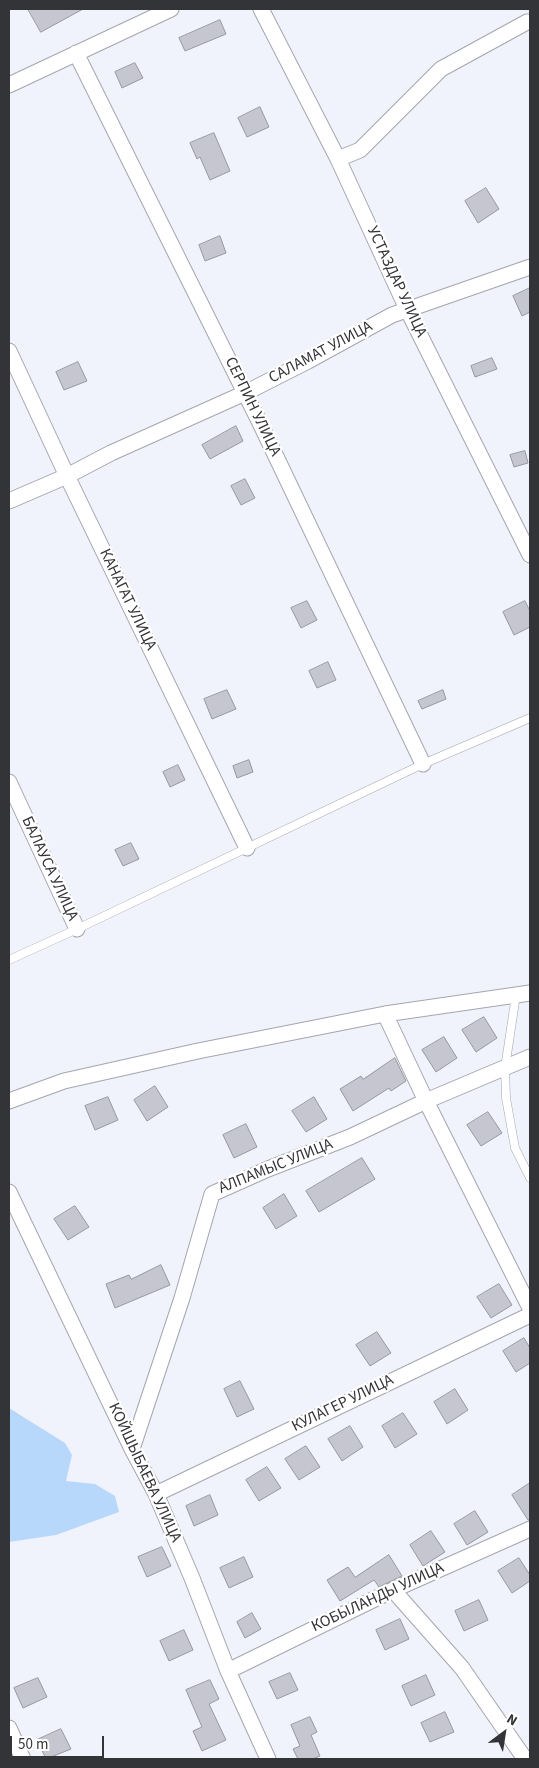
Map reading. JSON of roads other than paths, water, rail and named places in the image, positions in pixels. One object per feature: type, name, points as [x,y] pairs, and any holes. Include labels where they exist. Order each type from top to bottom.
[{"type":"street","points":[[9,85],[171,9]]},
{"type":"street","name":"УСТАЗДАР УЛИЦА","points":[[261,9],[338,159],[407,309],[530,555]]},
{"type":"street","points":[[338,159],[360,150],[441,69],[530,22]]},
{"type":"street","name":"СЕРПИН УЛИЦА","points":[[76,53],[245,393],[424,764]]},
{"type":"street","name":"САЛАМАТ УЛИЦА","points":[[9,501],[245,393],[308,362],[392,315],[530,267]]},
{"type":"street","name":"КАНАГАТ УЛИЦА","points":[[9,352],[246,848]]},
{"type":"street","name":"БАЛАУСА УЛИЦА","points":[[9,782],[77,929]]},
{"type":"street","points":[[9,1101],[64,1081],[198,1051],[385,1014],[523,994]]},
{"type":"street","points":[[385,1014],[426,1102],[530,1308]]},
{"type":"street","name":"АЛПАМЫС УЛИЦА","points":[[132,1449],[182,1298],[212,1194],[268,1169],[350,1138],[426,1102],[530,1057]]},
{"type":"street","name":"КОЙШЫБАЕВА УЛИЦА","points":[[9,1192],[132,1449],[156,1494],[192,1578],[228,1671],[268,1759]]},
{"type":"street","name":"КУЛАГЕР УЛИЦА","points":[[156,1494],[530,1315]]},
{"type":"street","name":"КОБЫЛАНДЫ УЛИЦА","points":[[228,1671],[393,1590],[530,1529]]},
{"type":"street","points":[[393,1590],[462,1668],[525,1759]]},
{"type":"street","points":[[9,1728],[23,1759]]},
{"type":"lane","points":[[9,960],[424,764],[530,718]]},
{"type":"lane","points":[[523,994],[505,1068],[506,1098],[515,1148],[530,1178]]},
{"type":"water","points":[[9,1408],[65,1443],[72,1455],[66,1481],[95,1484],[115,1496],[119,1512],[56,1535],[9,1542]]}]
